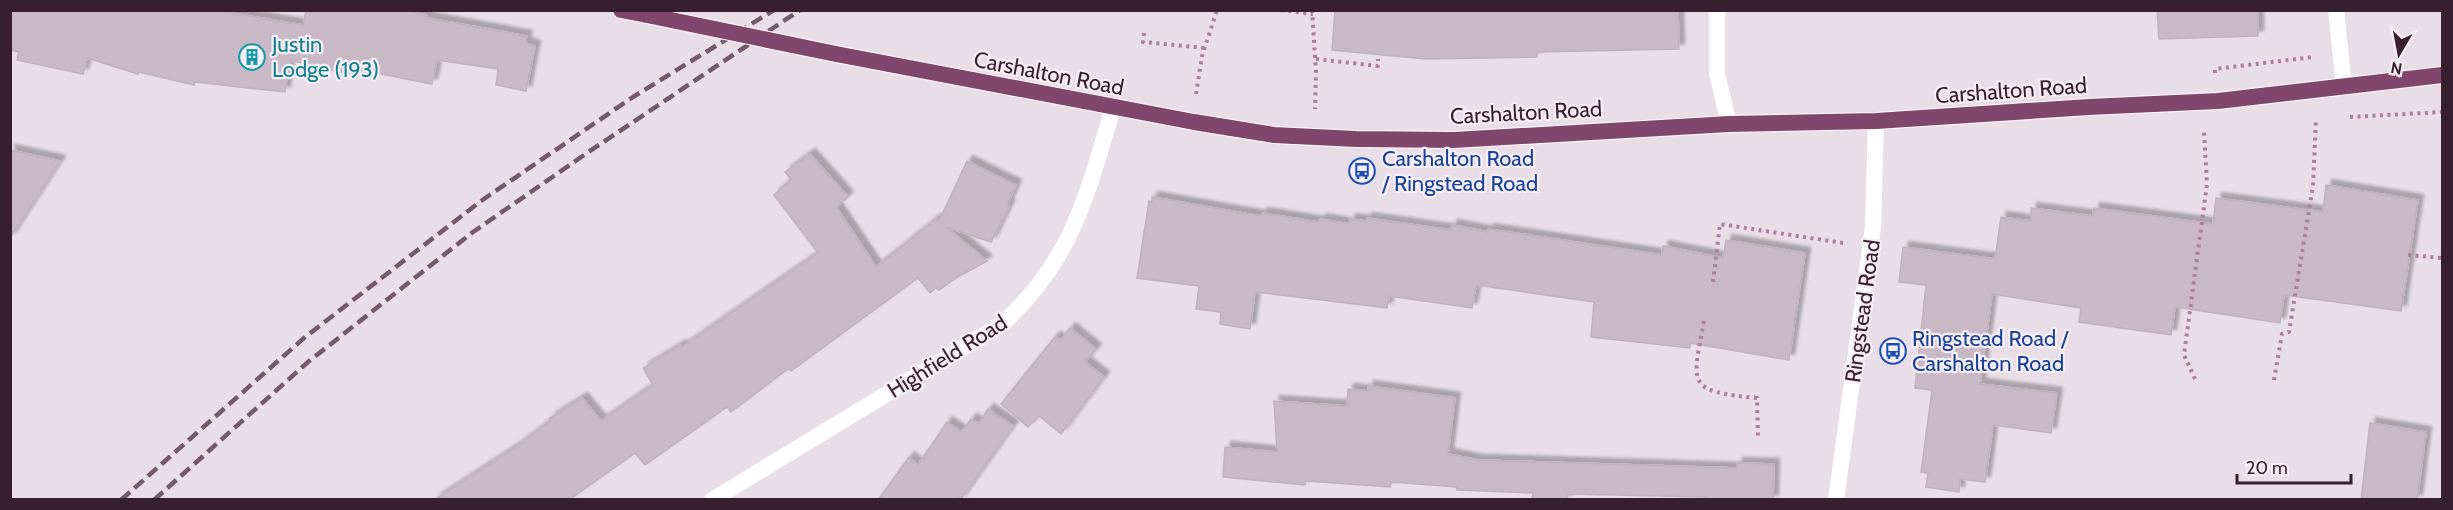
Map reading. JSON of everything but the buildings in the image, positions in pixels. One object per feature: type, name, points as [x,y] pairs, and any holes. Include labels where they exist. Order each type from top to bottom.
[{"type":"highway","name":"Carshalton Road","points":[[621,10],[1113,108],[1274,135],[1313,137],[1454,140],[1729,124],[1876,122],[2089,106],[2218,101],[2442,75]]},
{"type":"street","points":[[1717,10],[1717,74],[1729,124]]},
{"type":"street","points":[[2336,10],[2344,87]]},
{"type":"street","name":"Highfield Road","points":[[712,500],[1002,324],[1027,302],[1066,244],[1080,214],[1113,108]]},
{"type":"street","name":"Ringstead Road","points":[[1836,500],[1873,226],[1876,122]]},
{"type":"path","points":[[1194,122],[1198,75],[1217,10]]},
{"type":"path","points":[[1281,10],[1312,12],[1317,95],[1313,137]]},
{"type":"path","points":[[1144,33],[1143,42],[1205,48]]},
{"type":"path","points":[[2215,69],[2318,57],[2340,48]]},
{"type":"path","points":[[1316,59],[1378,66],[1378,59]]},
{"type":"path","points":[[2339,117],[2442,112]]},
{"type":"path","points":[[2304,120],[2327,118]]},
{"type":"path","points":[[2274,380],[2282,334],[2289,332],[2304,246],[2313,186],[2316,119]]},
{"type":"path","points":[[2195,378],[2184,354],[2207,184],[2204,132],[2213,131]]},
{"type":"path","points":[[1713,282],[1720,224],[1870,247]]},
{"type":"path","points":[[2408,255],[2442,258]]},
{"type":"path","points":[[1704,321],[1695,371],[1698,381],[1706,388],[1724,395],[1757,398],[1758,439]]},
{"type":"railway","points":[[121,500],[304,338],[481,201],[633,97],[774,10]]},
{"type":"railway","points":[[154,500],[308,362],[473,232],[800,10]]},
{"type":"place","name":"Justin Lodge (193)","points":[[252,57]]},
{"type":"place","name":"Carshalton Road / Ringstead Road","points":[[1362,171]]},
{"type":"place","name":"Ringstead Road / Carshalton Road","points":[[1893,351]]}]
